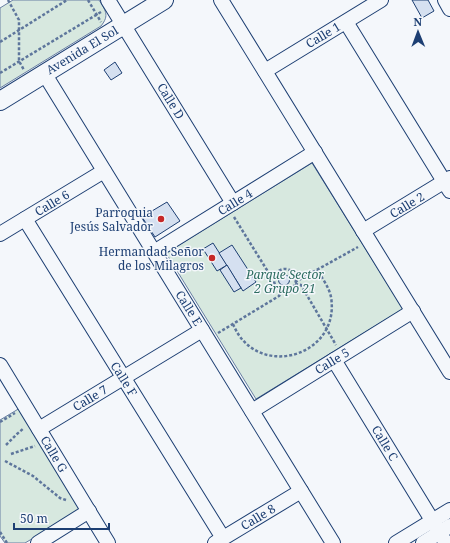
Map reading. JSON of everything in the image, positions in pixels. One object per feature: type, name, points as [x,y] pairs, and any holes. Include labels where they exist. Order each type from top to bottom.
[{"type":"main road","name":"Avenida El Sol","points":[[0,101],[164,0]]},
{"type":"street","name":"Calle D","points":[[108,0],[233,208]]},
{"type":"street","points":[[221,0],[450,372]]},
{"type":"street","name":"Calle 1","points":[[265,71],[381,0]]},
{"type":"street","points":[[445,0],[450,9]]},
{"type":"street","points":[[346,22],[448,183]]},
{"type":"street","name":"Calle E","points":[[38,78],[104,171],[154,252],[212,335],[252,411],[333,543]]},
{"type":"street","name":"Calle 4","points":[[154,252],[233,208],[315,152]]},
{"type":"street","name":"Calle 6","points":[[0,234],[104,171]]},
{"type":"street","name":"Calle 2","points":[[366,236],[448,183]]},
{"type":"street","name":"Calle F","points":[[25,219],[123,378],[219,540]]},
{"type":"street","name":"Calle 5","points":[[252,411],[413,311]]},
{"type":"street","name":"Calle 7","points":[[34,428],[123,378],[212,335]]},
{"type":"street","name":"Calle C","points":[[338,358],[441,530]]},
{"type":"street","name":"Calle G","points":[[0,365],[26,407],[34,428],[89,511],[108,543]]},
{"type":"street","name":"Calle 8","points":[[219,540],[301,491]]},
{"type":"street","points":[[423,543],[441,530],[450,510]]},
{"type":"street","points":[[38,543],[89,511]]},
{"type":"street","points":[[396,543],[441,530]]},
{"type":"path","points":[[8,0],[19,20],[19,61],[38,78]]},
{"type":"path","points":[[0,42],[67,0]]},
{"type":"path","points":[[88,0],[108,34]]},
{"type":"path","points":[[0,73],[96,15]]},
{"type":"path","points":[[233,208],[270,275],[274,278],[275,285],[282,291]]},
{"type":"path","points":[[212,335],[279,296],[282,291],[291,289],[295,283],[317,270],[366,236]]},
{"type":"path","points":[[274,278],[275,275],[281,270],[288,270],[293,274],[295,283]]},
{"type":"path","points":[[233,324],[238,334],[249,347],[265,355],[282,357],[300,354],[315,344],[326,328],[331,314],[331,296],[324,280],[317,270]]},
{"type":"path","points":[[295,283],[301,285],[326,328],[338,358]]},
{"type":"path","points":[[0,422],[26,407]]},
{"type":"path","points":[[6,446],[17,434],[34,428]]},
{"type":"path","points":[[11,454],[38,445]]},
{"type":"path","points":[[5,461],[33,476],[60,498],[68,501]]},
{"type":"path","points":[[0,532],[7,543]]},
{"type":"green space","points":[[13,0],[99,0],[105,10],[106,16],[101,26],[0,88],[0,8]]},
{"type":"green space","name":"Parque Sector 2 Grupo 21","points":[[312,163],[403,309],[256,399],[166,253]]},
{"type":"green space","points":[[20,408],[82,509],[25,543],[5,543],[0,536],[0,420]]},
{"type":"building","points":[[412,0],[428,0],[434,11],[422,18]]},
{"type":"building","points":[[115,62],[122,73],[111,80],[104,70]]},
{"type":"building","name":"Parroquia Jesús Salvador","points":[[167,202],[180,221],[155,237],[142,217]]},
{"type":"building","points":[[213,243],[227,265],[217,271],[203,249]]},
{"type":"building","points":[[232,245],[256,282],[243,291],[219,253]]},
{"type":"building","points":[[227,265],[241,288],[234,292],[220,270]]},
{"type":"building","points":[[282,275],[286,275],[288,276],[288,284],[282,285],[279,282],[279,278]]},
{"type":"place","name":"Parroquia Jesús Salvador","points":[[161,219]]},
{"type":"place","name":"Hermandad Señor de los Milagros","points":[[212,258]]}]
